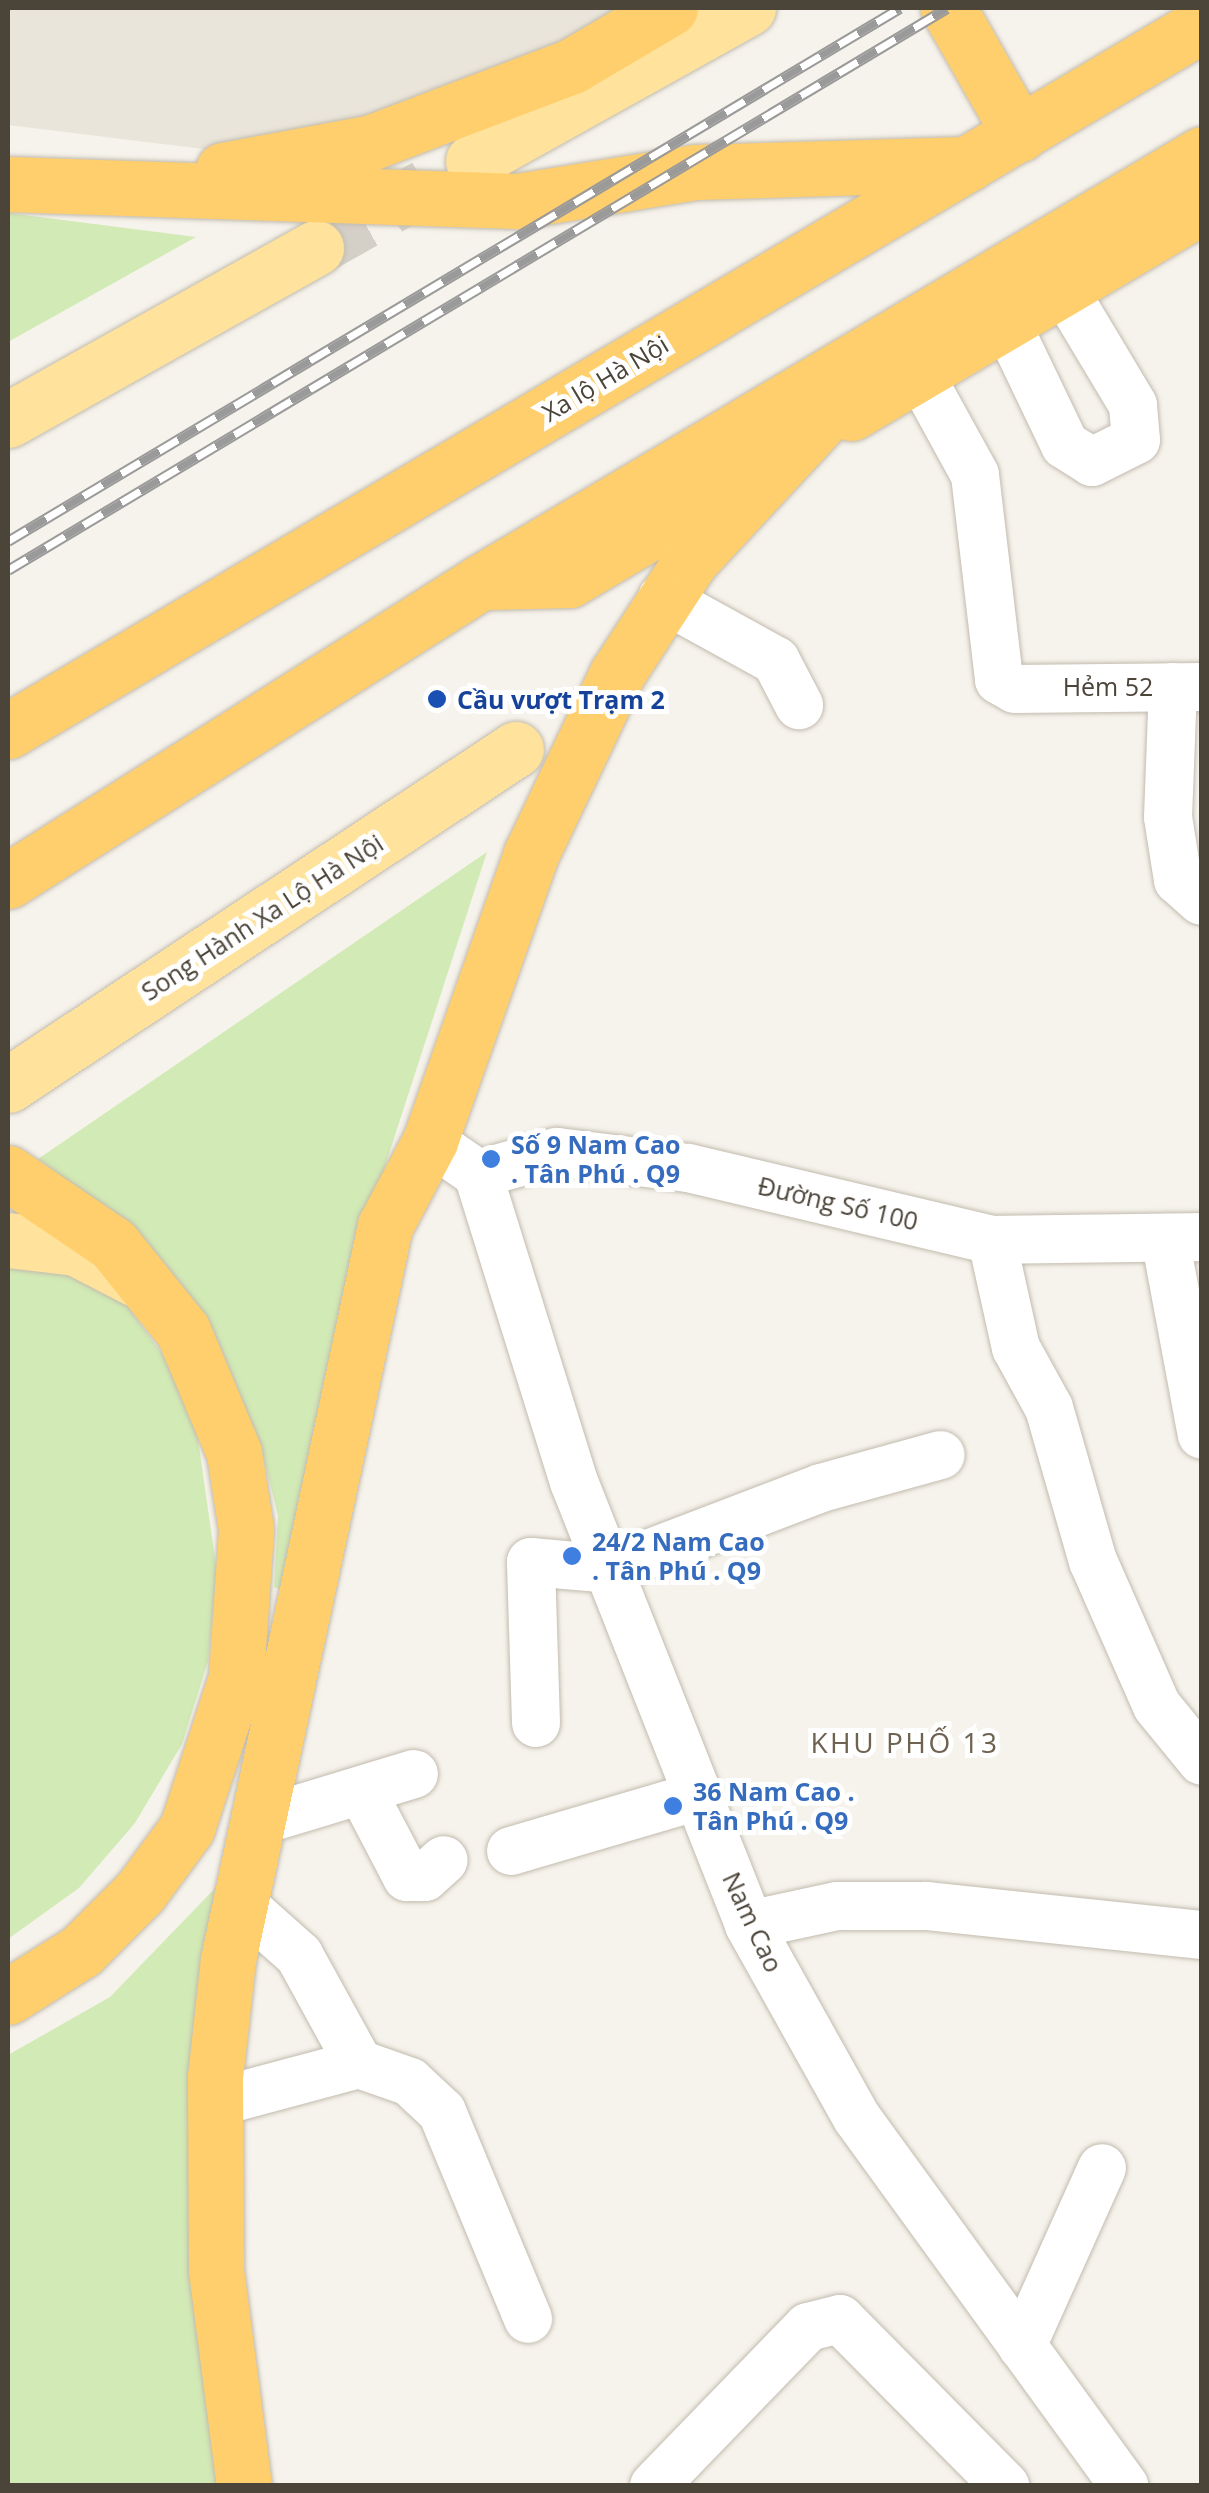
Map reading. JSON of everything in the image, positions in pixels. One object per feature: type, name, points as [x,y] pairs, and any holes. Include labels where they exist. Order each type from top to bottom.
[{"type":"highway","points":[[112,190],[372,142],[572,66],[670,8]]},
{"type":"highway","points":[[948,8],[1020,134]]},
{"type":"highway","name":"Xa lộ Hà Nội","points":[[8,731],[1202,24]]},
{"type":"highway","points":[[481,582],[569,580],[798,445],[908,355],[1202,154]]},
{"type":"highway","points":[[8,184],[518,201],[695,172],[968,164]]},
{"type":"highway","points":[[8,881],[481,582],[908,355],[1006,322],[1202,206]]},
{"type":"highway","points":[[272,2486],[236,2212],[236,2097],[256,1916],[430,1141],[531,854],[662,598],[798,445]]},
{"type":"highway","points":[[244,2486],[216,2271],[215,2077],[228,1960],[385,1226],[430,1141]]},
{"type":"highway","points":[[8,1997],[81,1951],[175,1844],[219,1751],[236,1678],[246,1530],[234,1452],[184,1331],[113,1244],[12,1174]]},
{"type":"main road","points":[[473,160],[748,8]]},
{"type":"main road","points":[[8,420],[316,248]]},
{"type":"main road","name":"Song Hành Xa Lộ Hà Nội","points":[[8,1085],[516,749]]},
{"type":"main road","points":[[8,1240],[76,1248],[149,1286]]},
{"type":"street","points":[[1006,322],[1065,445],[1092,462],[1136,440],[1133,405],[1064,288]]},
{"type":"street","name":"Hẻm 52","points":[[908,355],[975,475],[994,596],[991,665],[1014,688],[1187,687]]},
{"type":"street","points":[[662,598],[776,660],[798,705]]},
{"type":"street","points":[[1187,687],[1168,817],[1178,880],[1201,900]]},
{"type":"street","points":[[430,1141],[478,1174]]},
{"type":"street","name":"Đường Số 100","points":[[478,1174],[557,1152],[669,1166],[992,1240],[1183,1238]]},
{"type":"street","name":"Nam Cao","points":[[478,1174],[609,1569],[749,1925],[857,2118],[1124,2486]]},
{"type":"street","points":[[1183,1238],[1202,1434]]},
{"type":"street","points":[[992,1240],[1016,1348],[1049,1408],[1093,1560],[1157,1706],[1202,1760]]},
{"type":"street","points":[[536,1723],[530,1562],[609,1569],[821,1488],[941,1455]]},
{"type":"street","points":[[278,1815],[363,1793],[414,1774]]},
{"type":"street","points":[[363,1793],[407,1877],[425,1877],[444,1860]]},
{"type":"street","points":[[511,1850],[698,1796]]},
{"type":"street","points":[[749,1925],[836,1906],[926,1906],[1202,1935]]},
{"type":"street","points":[[256,1916],[299,1954],[359,2064]]},
{"type":"street","points":[[236,2097],[359,2064],[410,2082],[442,2112],[528,2320]]},
{"type":"street","points":[[1022,2346],[1102,2168]]},
{"type":"street","points":[[654,2486],[808,2326],[840,2319],[1005,2486]]},
{"type":"shaded area","points":[[8,8],[665,8],[277,158],[8,125]]},
{"type":"green space","points":[[8,213],[196,237],[8,342]]},
{"type":"green space","points":[[487,852],[385,1166],[284,1590],[274,1587],[278,1516],[261,1447],[208,1326],[137,1233],[38,1159]]},
{"type":"green space","points":[[8,1250],[119,1295],[163,1355],[196,1426],[217,1572],[208,1661],[182,1744],[135,1823],[79,1888],[8,1939]]},
{"type":"green space","points":[[224,1879],[230,2485],[8,2486],[8,2055],[110,1997]]},
{"type":"tunnel","points":[[316,248],[426,186]]},
{"type":"railway","points":[[8,541],[900,8]]},
{"type":"railway","points":[[8,570],[947,8]]},
{"type":"place","name":"Cầu vượt Trạm 2","points":[[437,699]]},
{"type":"place","name":"Số 9 Nam Cao . Tân Phú . Q9","points":[[491,1159]]},
{"type":"place","name":"24/2 Nam Cao . Tân Phú . Q9","points":[[572,1556]]},
{"type":"place","name":"36 Nam Cao . Tân Phú . Q9","points":[[673,1806]]},
{"type":"district","name":"KHU PHỐ 13","points":[[905,1742]]}]
